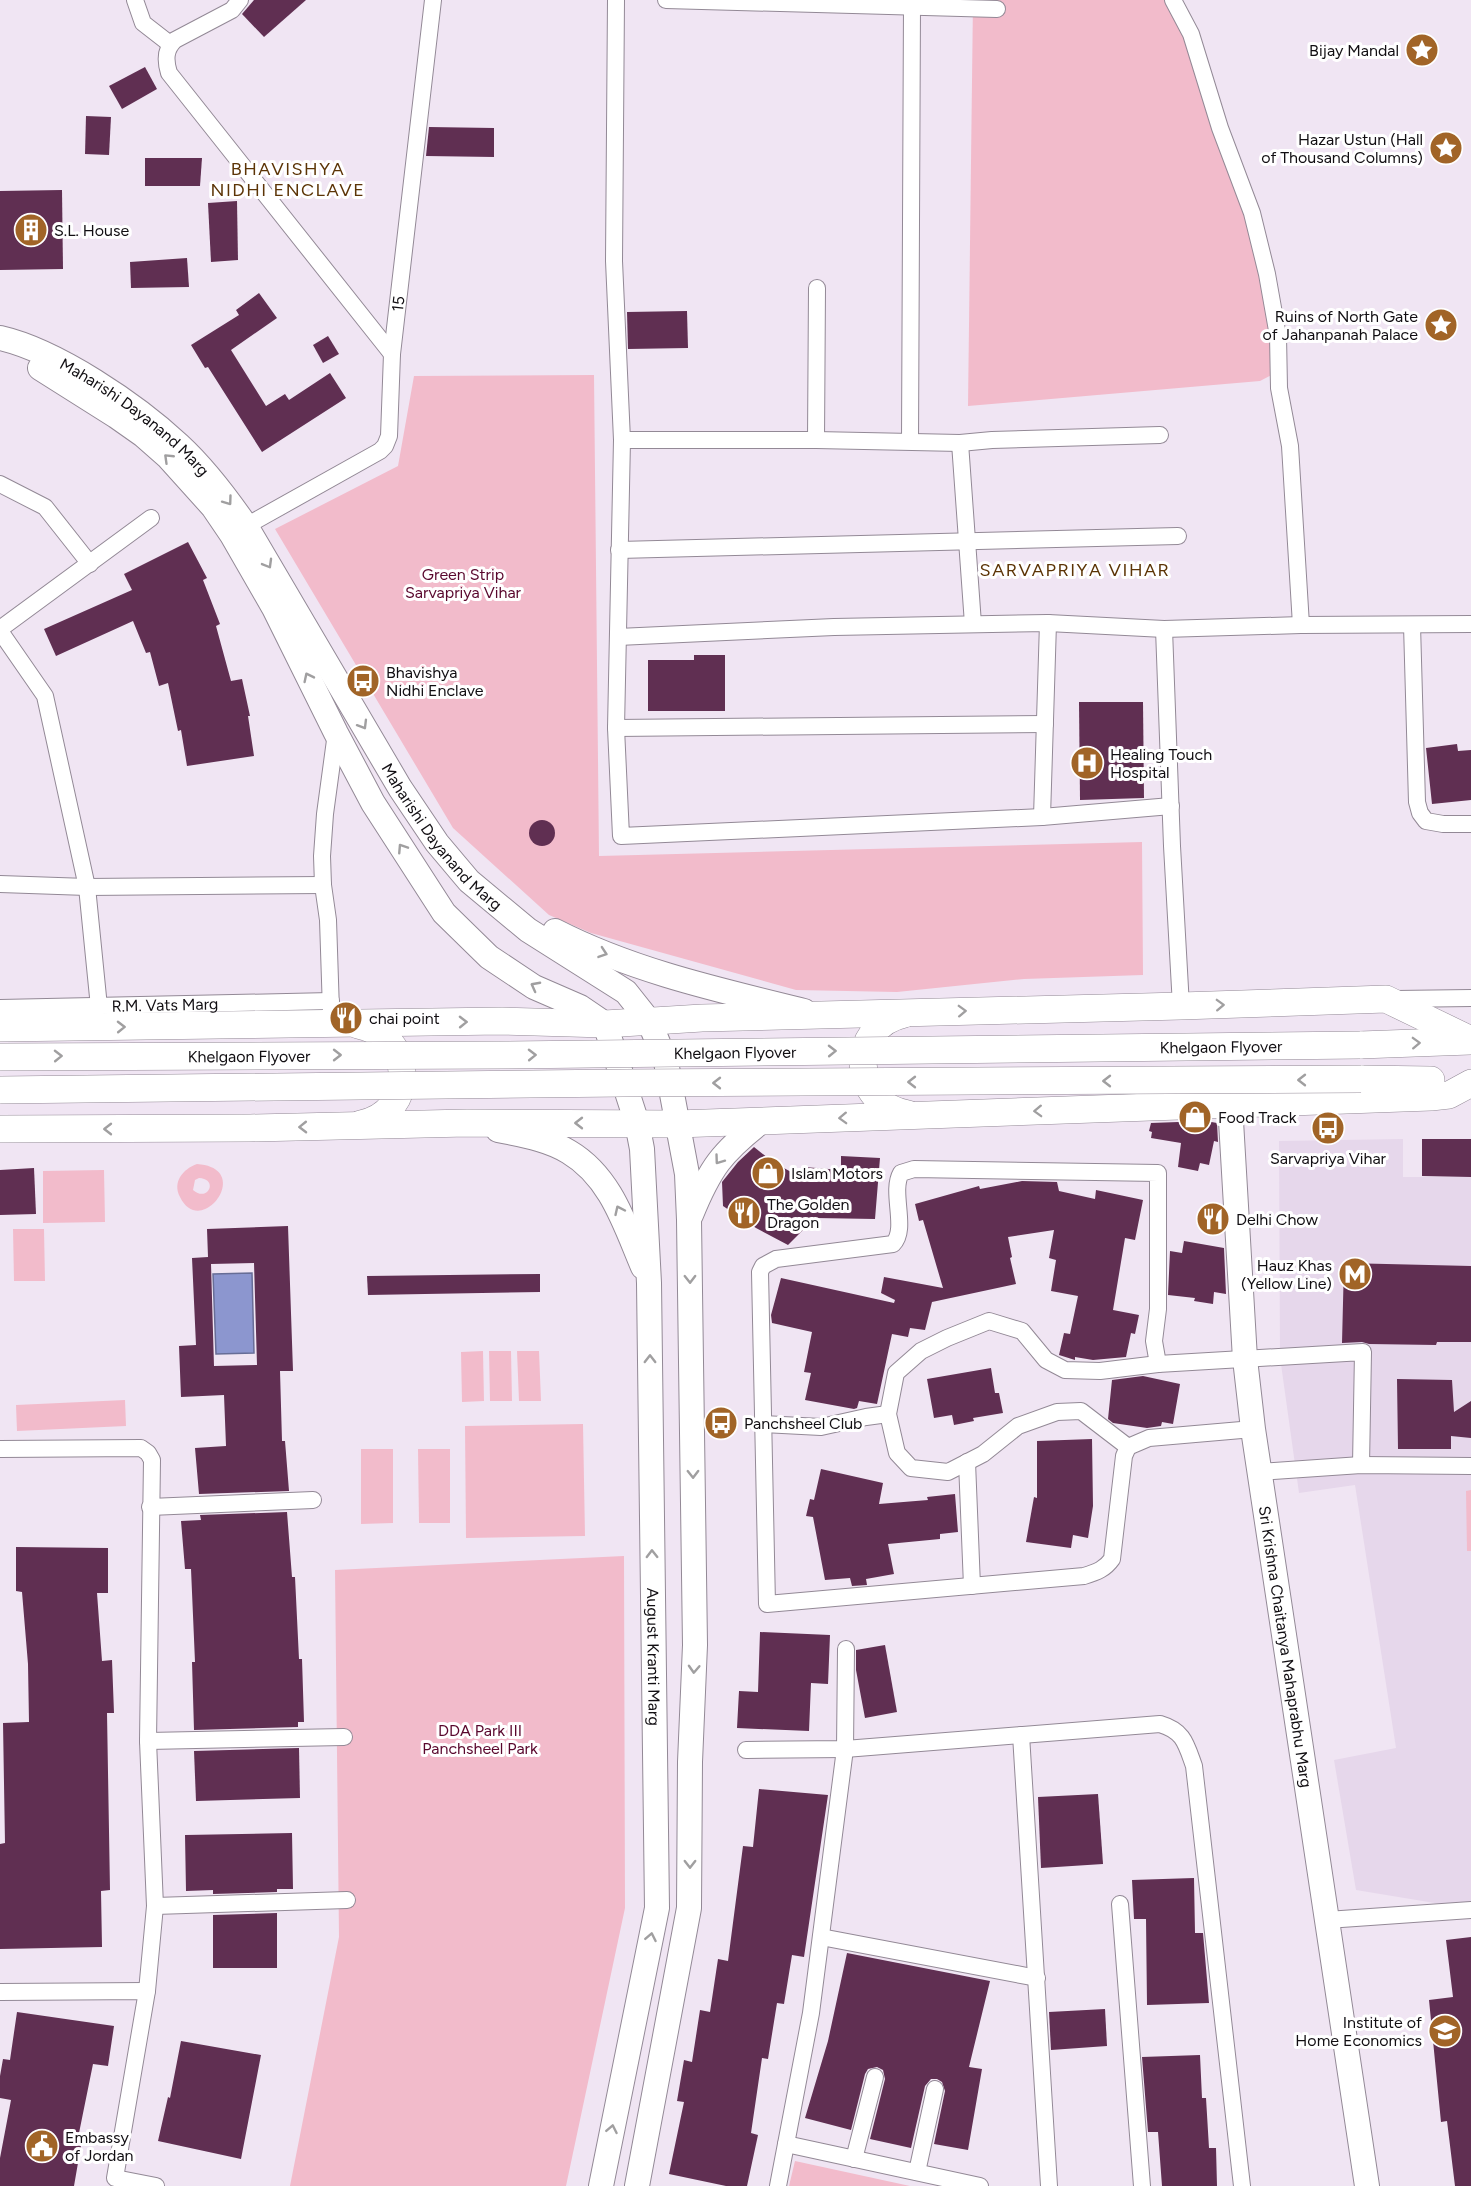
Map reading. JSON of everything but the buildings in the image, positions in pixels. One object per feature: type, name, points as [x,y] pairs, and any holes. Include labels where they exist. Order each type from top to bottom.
[{"type":"main road","name":"Maharishi Dayanand Marg","points":[[0,338],[29,347],[72,369],[95,382],[153,423],[180,445],[226,497],[239,531]]},
{"type":"main road","name":"Maharishi Dayanand Marg","points":[[0,353],[40,368],[143,435],[168,457],[213,507],[239,531]]},
{"type":"main road","points":[[239,531],[282,606]]},
{"type":"main road","name":"Maharishi Dayanand Marg","points":[[282,606],[336,734],[373,803],[444,913],[489,957],[534,987],[580,1006],[604,1024]]},
{"type":"main road","name":"Maharishi Dayanand Marg","points":[[282,606],[400,788],[431,833],[469,881],[528,930],[626,992],[649,1021],[666,1062],[676,1124]]},
{"type":"main road","points":[[494,901],[584,946],[617,958],[690,982],[820,1015]]},
{"type":"main road","points":[[0,1028],[338,1016],[604,1024],[913,1012],[1386,999],[1471,1041]]},
{"type":"main road","points":[[913,1012],[894,1017],[877,1028],[866,1045],[862,1065],[867,1084],[878,1101],[895,1112],[915,1115]]},
{"type":"main road","points":[[338,1016],[370,1027],[387,1038],[399,1054],[403,1074],[400,1093],[388,1110],[372,1122],[352,1126]]},
{"type":"main road","name":"August Kranti Marg","points":[[601,2186],[657,1908],[649,1283],[642,1149],[637,1123],[604,1024]]},
{"type":"main road","name":"Khelgaon Flyover","points":[[0,1057],[519,1055],[1360,1045],[1471,1041]]},
{"type":"main road","name":"Khelgaon Flyover","points":[[0,1090],[634,1083],[1361,1079],[1471,1082]]},
{"type":"main road","points":[[0,1129],[467,1123],[676,1124],[1431,1097],[1449,1095],[1471,1082]]},
{"type":"main road","name":"Sri Krishna Chaitanya Mahaprabhu Marg","points":[[1230,1104],[1245,1359],[1258,1472],[1367,2186]]},
{"type":"main road","points":[[689,1220],[702,1188],[723,1154],[762,1121]]},
{"type":"main road","points":[[467,1123],[550,1143],[569,1152],[597,1175],[617,1204],[649,1283]]},
{"type":"main road","points":[[637,2186],[689,1908],[690,1762],[695,1645],[689,1220],[687,1174],[676,1124]]},
{"type":"street","points":[[135,0],[144,23],[170,44]]},
{"type":"street","points":[[240,0],[232,10],[170,44],[166,56],[169,73],[392,354]]},
{"type":"street","name":"15","points":[[239,531],[380,451],[385,446],[390,429],[392,354],[433,0]]},
{"type":"street","points":[[616,0],[614,261],[622,440],[616,728],[621,836],[1042,817],[1171,806]]},
{"type":"street","points":[[666,0],[997,9]]},
{"type":"street","points":[[1173,0],[1191,34],[1220,128],[1252,213],[1268,274],[1278,336],[1280,388],[1290,446],[1301,625]]},
{"type":"street","points":[[910,441],[912,5]]},
{"type":"street","points":[[816,440],[817,288]]},
{"type":"street","points":[[622,440],[960,443],[1160,435]]},
{"type":"street","points":[[960,443],[972,624]]},
{"type":"street","points":[[0,484],[45,507],[90,564]]},
{"type":"street","points":[[99,1007],[87,886],[45,696],[0,630],[151,518]]},
{"type":"street","points":[[620,550],[1178,536]]},
{"type":"street","points":[[618,637],[834,627],[972,624],[1048,623],[1164,628],[1471,624]]},
{"type":"street","points":[[1042,817],[1048,623]]},
{"type":"street","points":[[1412,625],[1416,802],[1426,821],[1443,824],[1471,824]]},
{"type":"street","points":[[1164,628],[1181,1006]]},
{"type":"street","points":[[616,728],[1044,724]]},
{"type":"street","points":[[336,734],[325,814],[323,885],[338,1016]]},
{"type":"street","points":[[0,884],[323,885]]},
{"type":"street","points":[[1386,999],[1471,998]]},
{"type":"street","name":"R.M. Vats Marg","points":[[0,1008],[99,1007],[338,1016]]},
{"type":"street","points":[[1158,1364],[1154,1341],[1158,1309],[1158,1173],[914,1169],[901,1173],[898,1177],[898,1235],[893,1244],[776,1259],[763,1266],[760,1272],[767,1604],[1084,1576],[1106,1567],[1112,1559],[1124,1456],[1128,1447],[1149,1438],[1253,1429]]},
{"type":"street","points":[[1128,1447],[1081,1411],[1057,1412],[1018,1425],[983,1454],[948,1472],[911,1468],[897,1453],[888,1414],[896,1373],[921,1352],[947,1338],[989,1321],[1022,1331],[1046,1360],[1065,1370],[1100,1371],[1158,1364],[1363,1352],[1362,1464]]},
{"type":"street","points":[[763,1424],[821,1427],[888,1414]]},
{"type":"street","points":[[0,1449],[141,1448],[152,1460],[148,1741],[155,1906],[147,1991],[114,2182],[156,2186]]},
{"type":"street","points":[[967,1462],[972,1586]]},
{"type":"street","points":[[1258,1472],[1362,1464],[1471,1466]]},
{"type":"street","points":[[150,1507],[313,1500]]},
{"type":"street","points":[[778,2186],[811,2013],[845,1749],[846,1649]]},
{"type":"street","points":[[746,1750],[845,1749],[1160,1724],[1180,1733],[1194,1766],[1242,2186]]},
{"type":"street","points":[[1021,1735],[1049,2186]]},
{"type":"street","points":[[148,1741],[344,1737]]},
{"type":"street","points":[[155,1906],[348,1900]]},
{"type":"street","points":[[1120,1904],[1142,2186]]},
{"type":"street","points":[[1327,1920],[1471,1910]]},
{"type":"street","points":[[821,1937],[1037,1978]]},
{"type":"street","points":[[0,1992],[147,1991]]},
{"type":"street","points":[[854,2159],[874,2077]]},
{"type":"street","points":[[917,2172],[935,2090]]},
{"type":"street","points":[[786,2144],[980,2186]]},
{"type":"shaded area","points":[[1403,1139],[1403,1177],[1471,1177],[1471,1909],[1356,1890],[1334,1760],[1396,1748],[1355,1485],[1299,1493],[1280,1357],[1279,1141]]},
{"type":"green space","points":[[973,0],[1173,0],[1252,213],[1279,371],[1260,381],[968,406]]},
{"type":"green space","name":"Green Strip Sarvapriya Vihar","points":[[594,375],[599,856],[1142,842],[1143,975],[1024,979],[897,992],[796,990],[591,933],[549,915],[453,828],[275,529],[398,466],[414,376]]},
{"type":"green space","points":[[197,1164],[214,1168],[222,1177],[223,1188],[218,1198],[210,1207],[200,1211],[189,1208],[180,1197],[177,1186],[183,1173]],"holes":[[[205,1179],[210,1186],[207,1192],[203,1194],[193,1190],[195,1180]]]},
{"type":"green space","points":[[104,1170],[105,1222],[43,1223],[43,1171]]},
{"type":"green space","points":[[13,1229],[44,1229],[45,1281],[14,1281]]},
{"type":"green space","points":[[483,1351],[484,1401],[462,1402],[461,1352]]},
{"type":"green space","points":[[489,1351],[511,1351],[512,1401],[490,1401]]},
{"type":"green space","points":[[517,1351],[539,1351],[541,1401],[519,1401]]},
{"type":"green space","points":[[125,1400],[126,1426],[17,1431],[16,1405]]},
{"type":"green space","points":[[583,1424],[585,1536],[466,1538],[465,1426]]},
{"type":"green space","points":[[361,1449],[393,1449],[393,1523],[361,1524]]},
{"type":"green space","points":[[418,1449],[450,1449],[450,1523],[419,1523]]},
{"type":"green space","points":[[1471,1490],[1471,1551],[1467,1551],[1466,1491]]},
{"type":"green space","name":"DDA Park III Panchsheel Park","points":[[624,1556],[625,1908],[566,2186],[290,2186],[339,1937],[335,1570]]},
{"type":"green space","points":[[795,2161],[910,2186],[789,2186]]},
{"type":"water","points":[[252,1273],[254,1353],[216,1354],[213,1274]]},
{"type":"place","name":"Bijay Mandal","points":[[1422,50]]},
{"type":"place","name":"Hazar Ustun (Hall of Thousand Columns)","points":[[1446,148]]},
{"type":"place","name":"S.L. House","points":[[31,230]]},
{"type":"place","name":"Ruins of North Gate of Jahanpanah Palace","points":[[1441,325]]},
{"type":"place","name":"Bhavishya Nidhi Enclave","points":[[363,681]]},
{"type":"place","name":"Healing Touch Hospital","points":[[1087,763]]},
{"type":"place","name":"chai point","points":[[346,1018]]},
{"type":"place","name":"Food Track","points":[[1195,1117]]},
{"type":"place","name":"Sarvapriya Vihar","points":[[1328,1128]]},
{"type":"place","name":"Islam Motors","points":[[768,1173]]},
{"type":"place","name":"The Golden Dragon","points":[[744,1213]]},
{"type":"place","name":"Delhi Chow","points":[[1213,1219]]},
{"type":"place","name":"Hauz Khas (Yellow Line)","points":[[1355,1274]]},
{"type":"place","name":"Panchsheel Club","points":[[721,1423]]},
{"type":"place","name":"Institute of Home Economics","points":[[1445,2031]]},
{"type":"place","name":"Embassy of Jordan","points":[[42,2146]]},
{"type":"district","name":"BHAVISHYA NIDHI ENCLAVE","points":[[288,180]]},
{"type":"district","name":"SARVAPRIYA VIHAR","points":[[1075,570]]}]
